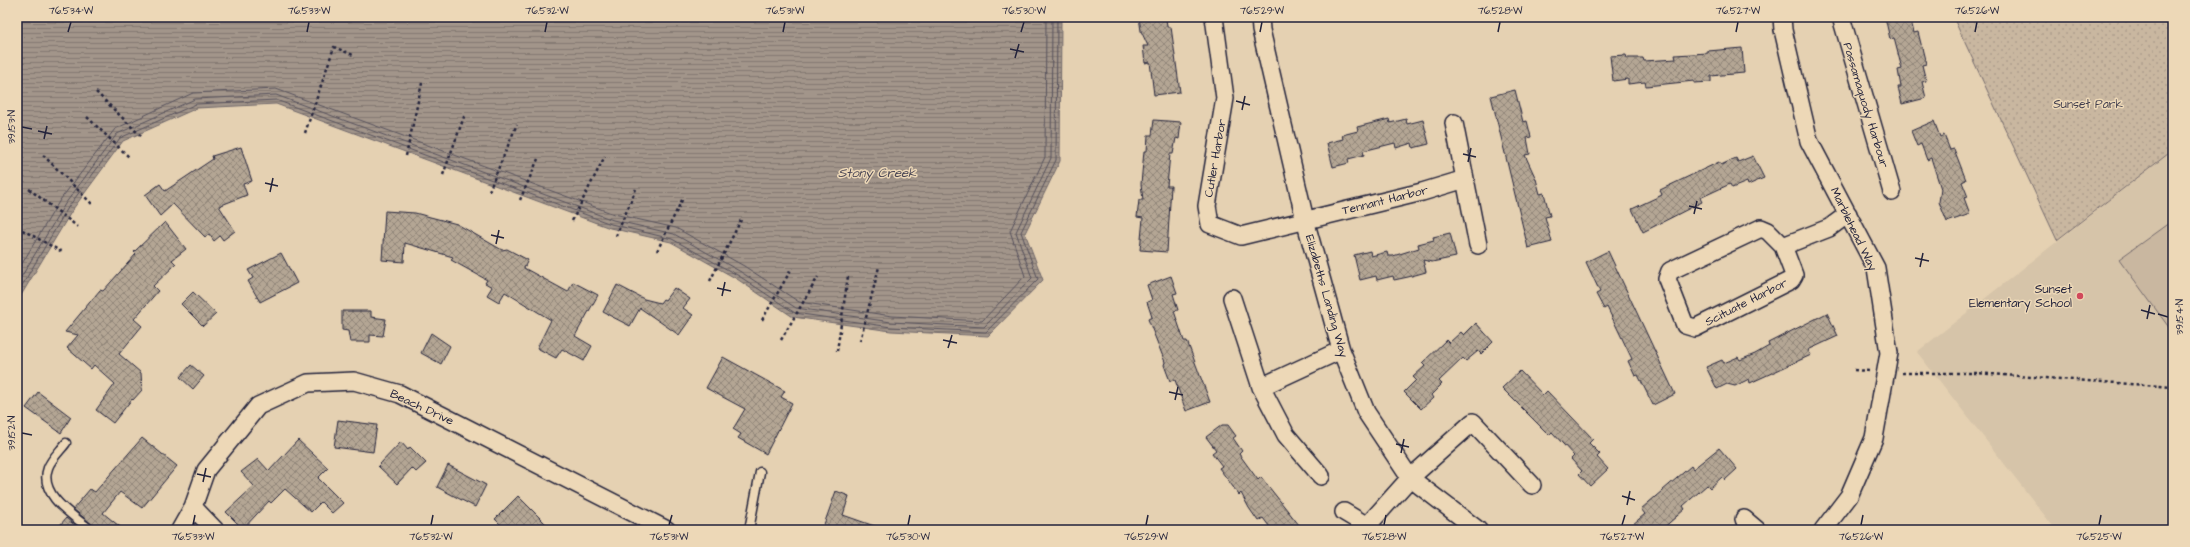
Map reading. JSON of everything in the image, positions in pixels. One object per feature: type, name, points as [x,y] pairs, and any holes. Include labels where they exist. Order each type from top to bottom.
[{"type":"street","name":"Cutler Harbor","points":[[1214,17],[1225,98],[1207,206],[1210,224],[1241,236],[1305,220]]},
{"type":"street","name":"Elizabeths Landing Way","points":[[1260,17],[1261,30],[1305,220],[1341,350],[1366,412],[1410,478],[1478,530]]},
{"type":"street","name":"Marblehead Way","points":[[1782,17],[1783,30],[1809,141],[1876,268],[1889,353],[1874,438],[1849,496],[1823,530]]},
{"type":"street","name":"Passamaquody Harbour","points":[[1841,17],[1892,192]]},
{"type":"street","points":[[1454,123],[1478,245]]},
{"type":"street","name":"Tennant Harbor","points":[[1305,220],[1422,192],[1465,179]]},
{"type":"street","points":[[1783,246],[1829,228],[1848,214]]},
{"type":"street","name":"Scituate Harbor","points":[[1761,228],[1768,231],[1783,246],[1794,275],[1791,280],[1695,328],[1685,325],[1667,279],[1670,271],[1761,228]]},
{"type":"street","points":[[1232,298],[1261,387],[1286,435],[1321,476]]},
{"type":"street","points":[[1261,387],[1341,350]]},
{"type":"street","name":"Beach Drive","points":[[180,530],[193,507],[206,470],[258,406],[308,383],[354,381],[400,394],[667,530]]},
{"type":"street","points":[[1344,512],[1370,528],[1410,478],[1473,422],[1532,485]]},
{"type":"street","points":[[193,507],[214,530]]},
{"type":"lane","points":[[66,443],[48,468],[46,481],[50,492],[63,508],[92,530]]},
{"type":"lane","points":[[749,530],[760,472]]},
{"type":"path","points":[[305,133],[334,47],[353,55]]},
{"type":"path","points":[[406,156],[422,83]]},
{"type":"path","points":[[96,92],[143,138]]},
{"type":"path","points":[[443,175],[465,114]]},
{"type":"path","points":[[88,117],[130,158]]},
{"type":"path","points":[[489,191],[517,124]]},
{"type":"path","points":[[43,155],[93,205]]},
{"type":"path","points":[[572,221],[604,156]]},
{"type":"path","points":[[520,200],[538,159]]},
{"type":"path","points":[[29,189],[78,227]]},
{"type":"path","points":[[616,236],[636,189]]},
{"type":"path","points":[[657,251],[683,198]]},
{"type":"path","points":[[710,281],[741,220]]},
{"type":"path","points":[[17,227],[64,253]]},
{"type":"path","points":[[762,320],[792,268]]},
{"type":"path","points":[[860,341],[879,268]]},
{"type":"path","points":[[837,351],[848,276]]},
{"type":"path","points":[[781,340],[818,277]]},
{"type":"path","points":[[1854,370],[1886,372],[1976,373],[2173,387]]},
{"type":"shaded area","name":"Sunset Elementary School","points":[[2173,150],[2173,530],[2056,530],[1917,352]]},
{"type":"green space","name":"Sunset Park","points":[[1953,17],[2173,17],[2173,150],[2057,240]]},
{"type":"green space","points":[[2173,220],[2173,333],[2119,259]]},
{"type":"water","name":"Stony Creek","points":[[17,17],[1061,17],[1060,161],[1025,233],[1043,280],[988,336],[891,331],[793,317],[737,279],[671,242],[610,228],[276,104],[197,108],[123,141],[73,209],[17,302]]},
{"type":"building","points":[[1139,17],[1166,17],[1167,27],[1171,27],[1180,92],[1154,95],[1150,62],[1145,63],[1143,46],[1148,46],[1141,31]]},
{"type":"building","points":[[1885,17],[1910,17],[1914,33],[1918,32],[1926,64],[1922,65],[1926,81],[1922,82],[1926,98],[1902,104],[1898,87],[1901,87],[1898,70],[1902,69],[1894,38],[1890,39]]},
{"type":"building","points":[[1742,48],[1744,73],[1711,76],[1711,82],[1694,83],[1694,81],[1646,86],[1645,82],[1628,84],[1628,79],[1613,81],[1610,56],[1626,55],[1627,58],[1643,58],[1644,61],[1676,59],[1675,55],[1708,53],[1708,51]]},
{"type":"building","points":[[1515,90],[1523,122],[1527,121],[1531,137],[1527,138],[1530,154],[1525,155],[1536,179],[1540,194],[1544,193],[1550,216],[1545,217],[1552,242],[1528,248],[1491,96]]},
{"type":"building","points":[[1389,119],[1390,123],[1406,119],[1407,124],[1423,120],[1429,144],[1413,148],[1412,143],[1396,148],[1395,143],[1363,151],[1364,155],[1348,159],[1349,163],[1333,167],[1327,143],[1343,139],[1342,135],[1358,131],[1357,127]]},
{"type":"building","points":[[1154,120],[1181,122],[1179,139],[1176,138],[1173,154],[1170,154],[1167,186],[1171,186],[1167,252],[1140,250],[1143,218],[1137,217],[1139,200],[1143,200],[1141,184],[1144,151],[1147,151],[1148,135],[1152,135]]},
{"type":"building","points":[[1934,121],[1940,137],[1944,135],[1950,150],[1954,149],[1966,180],[1962,182],[1968,197],[1964,198],[1970,214],[1947,222],[1939,202],[1941,189],[1931,158],[1927,160],[1921,144],[1917,146],[1911,131]]},
{"type":"building","points":[[241,147],[252,181],[243,184],[247,195],[219,206],[235,231],[223,240],[220,236],[214,241],[209,234],[205,237],[173,204],[160,216],[145,195],[160,184],[165,191],[213,159],[212,156]]},
{"type":"building","points":[[1753,156],[1764,178],[1748,185],[1747,182],[1732,188],[1730,184],[1700,198],[1702,202],[1643,232],[1632,209],[1662,195],[1660,190],[1719,162],[1721,165],[1736,158],[1738,162]]},
{"type":"building","points":[[385,211],[415,213],[457,224],[502,250],[507,249],[528,260],[524,268],[568,292],[573,282],[598,295],[575,336],[592,346],[584,361],[562,349],[556,358],[537,348],[551,320],[505,292],[499,302],[487,295],[492,287],[485,283],[487,280],[451,260],[453,257],[405,243],[404,262],[382,260]]},
{"type":"building","points":[[165,222],[186,249],[172,260],[176,264],[153,286],[158,291],[134,319],[142,326],[119,354],[141,373],[142,390],[133,400],[132,399],[113,423],[96,410],[115,384],[94,365],[91,369],[67,348],[78,335],[65,332],[100,290],[103,291],[136,254],[134,252]]},
{"type":"building","points":[[1450,233],[1456,257],[1432,262],[1423,260],[1426,272],[1408,277],[1394,280],[1393,276],[1377,280],[1376,276],[1360,280],[1354,255],[1370,251],[1371,256],[1387,252],[1388,256],[1393,256],[1419,248],[1418,244],[1434,240],[1433,237]]},
{"type":"building","points":[[1608,251],[1675,394],[1653,405],[1638,375],[1635,376],[1628,361],[1632,359],[1607,307],[1604,309],[1596,294],[1600,292],[1586,262]]},
{"type":"building","points":[[281,253],[297,283],[260,302],[248,281],[253,278],[248,270]]},
{"type":"building","points":[[1171,276],[1177,293],[1173,294],[1178,310],[1174,311],[1184,341],[1187,341],[1210,402],[1186,411],[1175,380],[1170,381],[1164,365],[1165,362],[1148,319],[1152,317],[1147,302],[1152,300],[1147,285]]},
{"type":"building","points":[[617,285],[644,299],[660,303],[663,299],[665,300],[674,288],[690,299],[683,308],[693,315],[679,335],[640,308],[630,326],[603,312]]},
{"type":"building","points":[[193,292],[216,314],[203,326],[181,304]]},
{"type":"building","points":[[342,311],[371,311],[371,317],[386,319],[383,336],[370,335],[370,342],[350,342],[348,331],[342,330]]},
{"type":"building","points":[[1827,313],[1838,336],[1808,350],[1811,355],[1750,383],[1749,379],[1735,386],[1727,384],[1717,389],[1706,367],[1722,360],[1724,363],[1738,357],[1740,360],[1755,354],[1769,346],[1768,343]]},
{"type":"building","points":[[1476,323],[1493,342],[1481,354],[1478,351],[1466,361],[1463,358],[1439,381],[1442,384],[1431,395],[1433,398],[1421,409],[1404,392],[1416,380],[1413,377],[1425,366],[1422,363],[1446,340],[1449,343],[1461,332],[1464,335]]},
{"type":"building","points":[[431,333],[450,346],[441,364],[421,353]]},
{"type":"building","points":[[723,357],[785,391],[781,397],[792,403],[766,454],[738,438],[741,434],[733,429],[745,409],[706,388]]},
{"type":"building","points":[[191,365],[204,376],[193,389],[180,377]]},
{"type":"building","points":[[1520,371],[1543,395],[1547,391],[1593,439],[1589,443],[1600,454],[1597,457],[1608,469],[1590,486],[1579,474],[1582,471],[1571,459],[1574,456],[1552,432],[1549,435],[1502,388]]},
{"type":"building","points":[[38,392],[71,417],[61,433],[26,408]]},
{"type":"building","points":[[338,420],[377,425],[373,452],[334,447]]},
{"type":"building","points":[[1222,425],[1228,425],[1236,436],[1233,438],[1242,451],[1239,454],[1258,480],[1261,477],[1303,530],[1272,530],[1263,518],[1258,521],[1241,493],[1239,495],[1219,468],[1222,466],[1212,453],[1216,450],[1206,437]]},
{"type":"building","points":[[142,438],[177,466],[142,508],[120,492],[103,513],[124,530],[96,530],[94,526],[73,509],[90,489],[95,492]]},
{"type":"building","points":[[298,440],[328,468],[318,478],[343,503],[332,513],[321,502],[311,512],[285,489],[271,503],[269,501],[243,529],[226,512],[254,486],[241,472],[258,459],[269,471]]},
{"type":"building","points":[[401,442],[408,450],[410,447],[426,463],[416,472],[412,468],[397,484],[378,466]]},
{"type":"building","points":[[1719,448],[1737,469],[1725,480],[1722,477],[1710,488],[1707,485],[1683,506],[1685,509],[1661,530],[1626,530],[1645,514],[1641,509],[1691,466],[1693,469]]},
{"type":"building","points":[[448,465],[486,485],[475,507],[437,487]]},
{"type":"building","points":[[836,491],[849,496],[843,515],[880,528],[880,530],[822,530]]},
{"type":"building","points":[[518,496],[552,530],[506,530],[495,519]]},
{"type":"building","points":[[66,518],[72,523],[82,530],[56,530]]},
{"type":"place","name":"Sunset Elementary School","points":[[2080,296]]}]
